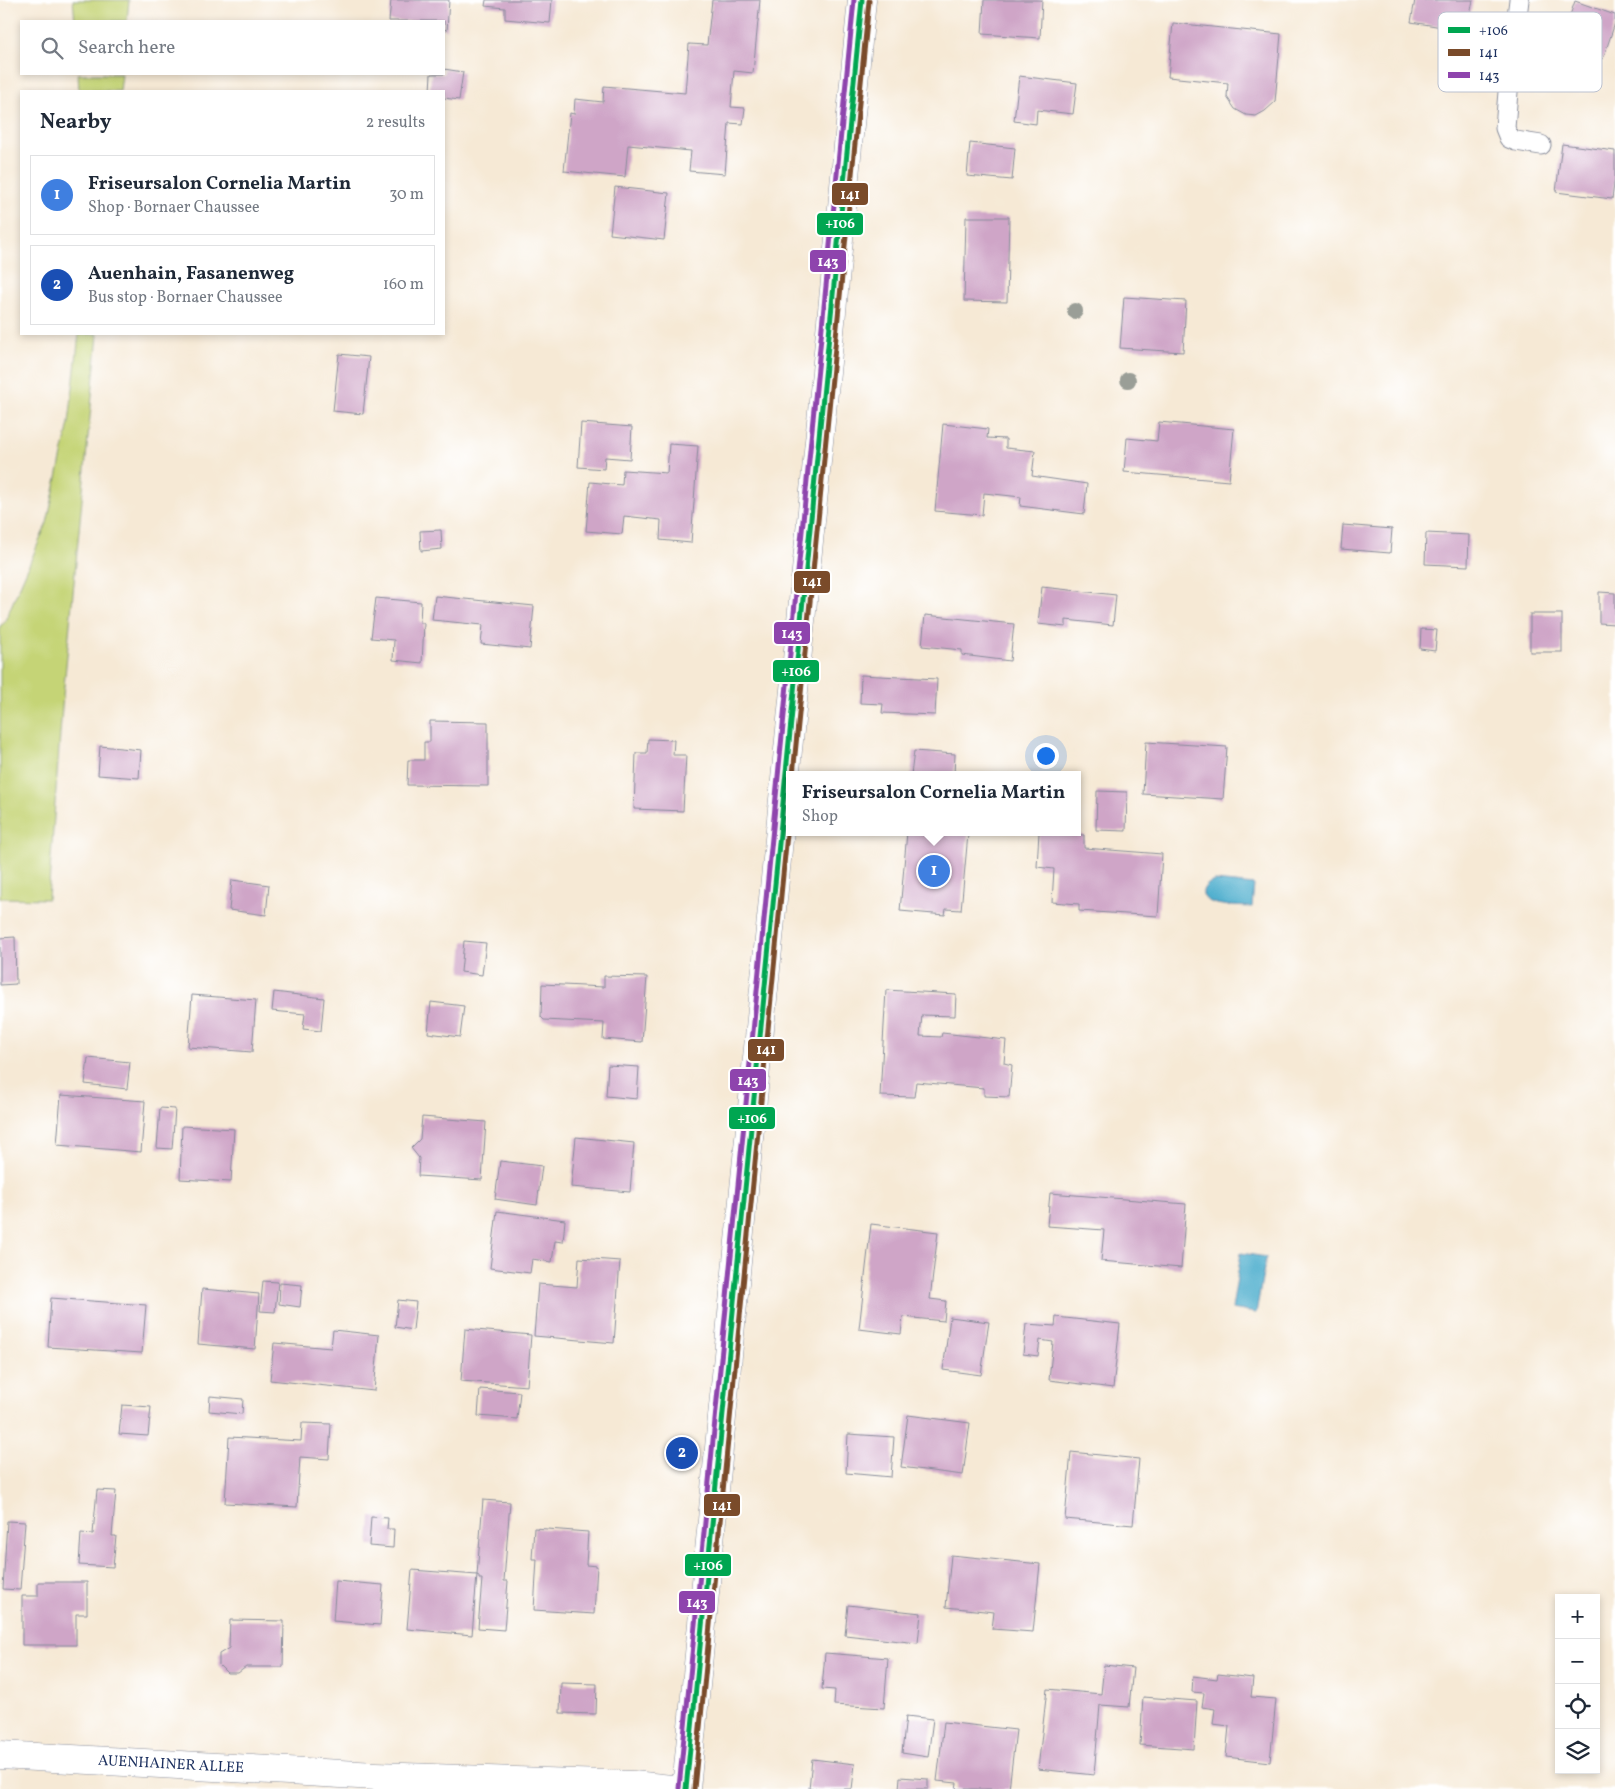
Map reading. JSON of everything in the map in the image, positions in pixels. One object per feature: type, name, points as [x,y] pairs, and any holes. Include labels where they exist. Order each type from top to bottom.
[{"type":"street","points":[[686,1789],[862,0]]},
{"type":"street","name":"AUENHAINER ALLEE","points":[[0,1755],[366,1776],[633,1785],[671,1789]]},
{"type":"lane","points":[[1508,92],[1505,128],[1509,138],[1541,145]]},
{"type":"green space","points":[[73,0],[129,0],[127,20],[75,20]]},
{"type":"green space","points":[[78,75],[122,75],[120,90],[79,90]]},
{"type":"green space","points":[[79,335],[98,335],[62,707],[48,899],[0,898],[0,626],[4,623],[47,523],[69,423]]},
{"type":"water","points":[[1215,881],[1254,885],[1252,907],[1222,905],[1208,901],[1204,897],[1203,891],[1208,884]]},
{"type":"water","points":[[1241,1253],[1266,1257],[1256,1313],[1232,1309]]},
{"type":"building","points":[[391,0],[449,0],[447,30],[445,29],[445,20],[389,20]]},
{"type":"building","points":[[486,0],[552,0],[550,23],[505,19],[505,8],[485,6]]},
{"type":"building","points":[[712,0],[760,0],[753,73],[734,71],[731,107],[745,108],[743,124],[729,123],[725,174],[689,171],[691,151],[628,145],[625,177],[564,171],[570,113],[574,114],[575,99],[603,102],[604,86],[685,93],[689,44],[707,45]]},
{"type":"building","points":[[984,0],[1042,0],[1040,38],[982,34]]},
{"type":"building","points":[[1415,0],[1473,0],[1471,12],[1438,12],[1438,26],[1411,22]]},
{"type":"building","points":[[1575,1],[1615,15],[1615,23],[1603,59],[1602,12],[1571,12]]},
{"type":"building","points":[[1173,23],[1281,34],[1275,102],[1256,116],[1246,115],[1235,109],[1227,97],[1228,83],[1168,77]]},
{"type":"building","points":[[445,69],[463,72],[459,100],[445,98],[445,90],[430,90],[431,75],[445,75]]},
{"type":"building","points":[[1019,76],[1077,83],[1073,114],[1037,110],[1036,124],[1014,121]]},
{"type":"building","points":[[970,143],[1015,148],[1012,180],[967,176]]},
{"type":"building","points":[[1562,144],[1615,151],[1615,177],[1612,199],[1556,192]]},
{"type":"building","points":[[615,187],[669,193],[664,240],[610,234]]},
{"type":"building","points":[[966,217],[1009,217],[1007,302],[964,301]]},
{"type":"building","points":[[1124,297],[1186,301],[1183,352],[1120,348]]},
{"type":"building","points":[[339,354],[369,357],[363,414],[333,411]]},
{"type":"building","points":[[1159,422],[1234,429],[1229,481],[1124,472],[1127,438],[1157,441]]},
{"type":"building","points":[[581,423],[632,427],[630,459],[605,457],[604,469],[578,467]]},
{"type":"building","points":[[943,424],[988,429],[987,438],[1006,439],[1006,448],[1035,451],[1032,476],[1087,484],[1084,514],[1020,506],[1021,497],[984,493],[982,515],[935,511]]},
{"type":"building","points":[[669,444],[698,446],[691,543],[660,540],[661,520],[624,516],[622,534],[586,531],[590,482],[622,485],[623,470],[667,473]]},
{"type":"building","points":[[1343,525],[1392,529],[1390,553],[1341,549]]},
{"type":"building","points":[[441,530],[442,549],[421,551],[420,531]]},
{"type":"building","points":[[1426,533],[1469,535],[1468,566],[1425,564]]},
{"type":"building","points":[[1042,587],[1116,595],[1113,625],[1066,620],[1066,627],[1038,624]]},
{"type":"building","points":[[1599,592],[1615,593],[1615,624],[1599,623]]},
{"type":"building","points":[[435,596],[534,606],[530,649],[481,644],[483,625],[432,620]]},
{"type":"building","points":[[376,598],[421,602],[420,623],[424,623],[422,663],[393,660],[394,640],[371,638]]},
{"type":"building","points":[[1530,614],[1562,614],[1562,652],[1530,652]]},
{"type":"building","points":[[925,615],[1014,624],[1010,661],[962,655],[962,650],[922,646]]},
{"type":"building","points":[[1421,629],[1437,630],[1435,651],[1420,649]]},
{"type":"building","points":[[861,675],[937,679],[935,715],[882,713],[883,704],[860,703]]},
{"type":"building","points":[[430,721],[488,722],[488,786],[407,785],[408,760],[424,760],[424,742],[430,742]]},
{"type":"building","points":[[648,739],[674,740],[673,755],[686,755],[683,811],[634,809],[636,753],[647,753]]},
{"type":"building","points":[[1146,742],[1227,747],[1223,799],[1143,794]]},
{"type":"building","points":[[100,746],[141,750],[139,778],[98,775]]},
{"type":"building","points":[[914,751],[955,754],[954,771],[912,771]]},
{"type":"building","points":[[1097,791],[1127,792],[1126,831],[1096,830]]},
{"type":"building","points":[[1084,835],[1084,848],[1162,854],[1158,916],[1079,911],[1079,904],[1052,902],[1054,869],[1037,867],[1039,836]]},
{"type":"building","points":[[907,836],[968,836],[961,910],[946,909],[945,915],[900,911]]},
{"type":"building","points":[[232,880],[269,885],[266,915],[229,910]]},
{"type":"building","points":[[15,937],[16,984],[0,985],[0,938]]},
{"type":"building","points":[[464,941],[486,943],[482,975],[461,972]]},
{"type":"building","points":[[604,976],[647,977],[642,1042],[603,1039],[604,1023],[544,1020],[541,1017],[542,984],[604,987]]},
{"type":"building","points":[[886,990],[956,994],[955,1016],[922,1015],[920,1036],[941,1037],[942,1033],[1006,1040],[1004,1063],[1012,1065],[1009,1097],[984,1096],[984,1088],[916,1082],[914,1097],[880,1096]]},
{"type":"building","points":[[274,992],[324,998],[321,1031],[303,1029],[305,1014],[272,1011]]},
{"type":"building","points":[[192,995],[256,1000],[252,1052],[188,1047]]},
{"type":"building","points":[[431,1002],[464,1006],[460,1037],[428,1033]]},
{"type":"building","points":[[88,1058],[130,1062],[127,1089],[85,1084]]},
{"type":"building","points":[[608,1065],[639,1067],[637,1099],[606,1096]]},
{"type":"building","points":[[61,1095],[145,1101],[141,1152],[57,1145]]},
{"type":"building","points":[[160,1108],[175,1109],[172,1149],[157,1148]]},
{"type":"building","points":[[422,1117],[486,1122],[482,1180],[418,1176],[419,1158],[411,1148],[420,1139]]},
{"type":"building","points":[[182,1126],[234,1129],[231,1182],[180,1179]]},
{"type":"building","points":[[576,1137],[634,1143],[630,1192],[571,1187]]},
{"type":"building","points":[[500,1161],[542,1166],[537,1205],[495,1199]]},
{"type":"building","points":[[1050,1193],[1186,1204],[1181,1268],[1101,1261],[1104,1230],[1047,1226]]},
{"type":"building","points":[[497,1211],[565,1220],[563,1242],[555,1241],[552,1262],[532,1259],[530,1273],[490,1268]]},
{"type":"building","points":[[871,1224],[938,1232],[930,1299],[946,1301],[944,1321],[903,1317],[901,1334],[859,1329]]},
{"type":"building","points":[[579,1258],[620,1261],[614,1343],[534,1336],[538,1284],[577,1287]]},
{"type":"building","points":[[263,1281],[278,1282],[275,1312],[260,1311]]},
{"type":"building","points":[[280,1283],[302,1285],[300,1307],[279,1304]]},
{"type":"building","points":[[202,1289],[259,1294],[255,1349],[198,1344]]},
{"type":"building","points":[[51,1298],[146,1305],[142,1353],[48,1347]]},
{"type":"building","points":[[398,1300],[416,1302],[413,1330],[395,1327]]},
{"type":"building","points":[[950,1317],[989,1322],[981,1375],[943,1370]]},
{"type":"building","points":[[1056,1317],[1120,1324],[1113,1388],[1049,1380],[1053,1342],[1040,1340],[1038,1356],[1023,1354],[1026,1324],[1055,1326]]},
{"type":"building","points":[[465,1329],[531,1335],[527,1386],[461,1381]]},
{"type":"building","points":[[333,1330],[379,1335],[374,1391],[270,1380],[274,1343],[331,1348]]},
{"type":"building","points":[[480,1389],[520,1392],[517,1419],[478,1416]]},
{"type":"building","points":[[210,1396],[243,1399],[242,1414],[209,1411]]},
{"type":"building","points":[[122,1405],[151,1407],[148,1436],[119,1434]]},
{"type":"building","points":[[908,1415],[970,1423],[963,1475],[901,1467]]},
{"type":"building","points":[[302,1423],[331,1424],[329,1459],[300,1457],[297,1507],[225,1503],[229,1437],[301,1441]]},
{"type":"building","points":[[848,1434],[894,1437],[891,1477],[846,1473]]},
{"type":"building","points":[[1071,1452],[1139,1459],[1133,1525],[1065,1519]]},
{"type":"building","points":[[97,1490],[116,1491],[112,1536],[116,1536],[113,1567],[79,1565],[81,1533],[93,1534]]},
{"type":"building","points":[[483,1500],[510,1502],[504,1581],[508,1581],[504,1630],[478,1628],[482,1579],[479,1579],[477,1575]]},
{"type":"building","points":[[371,1517],[388,1518],[387,1529],[394,1529],[393,1548],[369,1546]]},
{"type":"building","points":[[7,1521],[25,1522],[20,1590],[3,1589]]},
{"type":"building","points":[[534,1528],[588,1532],[586,1565],[597,1566],[594,1614],[534,1610],[537,1559],[532,1559]]},
{"type":"building","points":[[951,1555],[1040,1564],[1033,1632],[992,1629],[994,1612],[946,1607]]},
{"type":"building","points":[[412,1570],[477,1575],[472,1635],[407,1629]]},
{"type":"building","points":[[336,1581],[383,1585],[380,1625],[333,1621]]},
{"type":"building","points":[[38,1582],[87,1582],[87,1614],[76,1614],[76,1645],[22,1645],[22,1596],[38,1596]]},
{"type":"building","points":[[848,1605],[921,1613],[918,1643],[845,1635]]},
{"type":"building","points":[[230,1620],[284,1621],[283,1667],[246,1667],[238,1673],[227,1673],[219,1665],[219,1654],[229,1648]]},
{"type":"building","points":[[825,1653],[888,1658],[884,1708],[834,1705],[835,1690],[822,1689]]},
{"type":"building","points":[[1104,1665],[1133,1668],[1129,1707],[1100,1705],[1094,1775],[1038,1769],[1047,1689],[1101,1694]]},
{"type":"building","points":[[1218,1674],[1253,1678],[1251,1697],[1276,1699],[1270,1762],[1226,1757],[1229,1726],[1213,1724],[1215,1709],[1202,1707],[1204,1693],[1192,1692],[1193,1676],[1217,1679]]},
{"type":"building","points":[[561,1683],[597,1684],[596,1714],[560,1713]]},
{"type":"building","points":[[1143,1697],[1197,1701],[1194,1749],[1140,1745]]},
{"type":"building","points":[[906,1716],[933,1719],[928,1757],[902,1753]]},
{"type":"building","points":[[944,1722],[1016,1730],[1009,1789],[956,1789],[957,1783],[937,1781]]},
{"type":"building","points":[[812,1759],[855,1764],[852,1789],[809,1789]]},
{"type":"building","points":[[900,1777],[928,1779],[928,1789],[899,1789]]},
{"type":"transit line","name":"143","points":[[679,1788],[854,0]]},
{"type":"transit line","name":"+106","points":[[786,771],[862,0]]},
{"type":"transit line","name":"141","points":[[793,771],[869,1]]},
{"type":"transit line","name":"+106","points":[[686,1789],[786,773]]},
{"type":"transit line","name":"141","points":[[694,1789],[787,836]]},
{"type":"place","name":"Friseursalon Cornelia Martin","points":[[934,871]]},
{"type":"place","name":"Auenhain, Fasanenweg","points":[[682,1453]]}]
